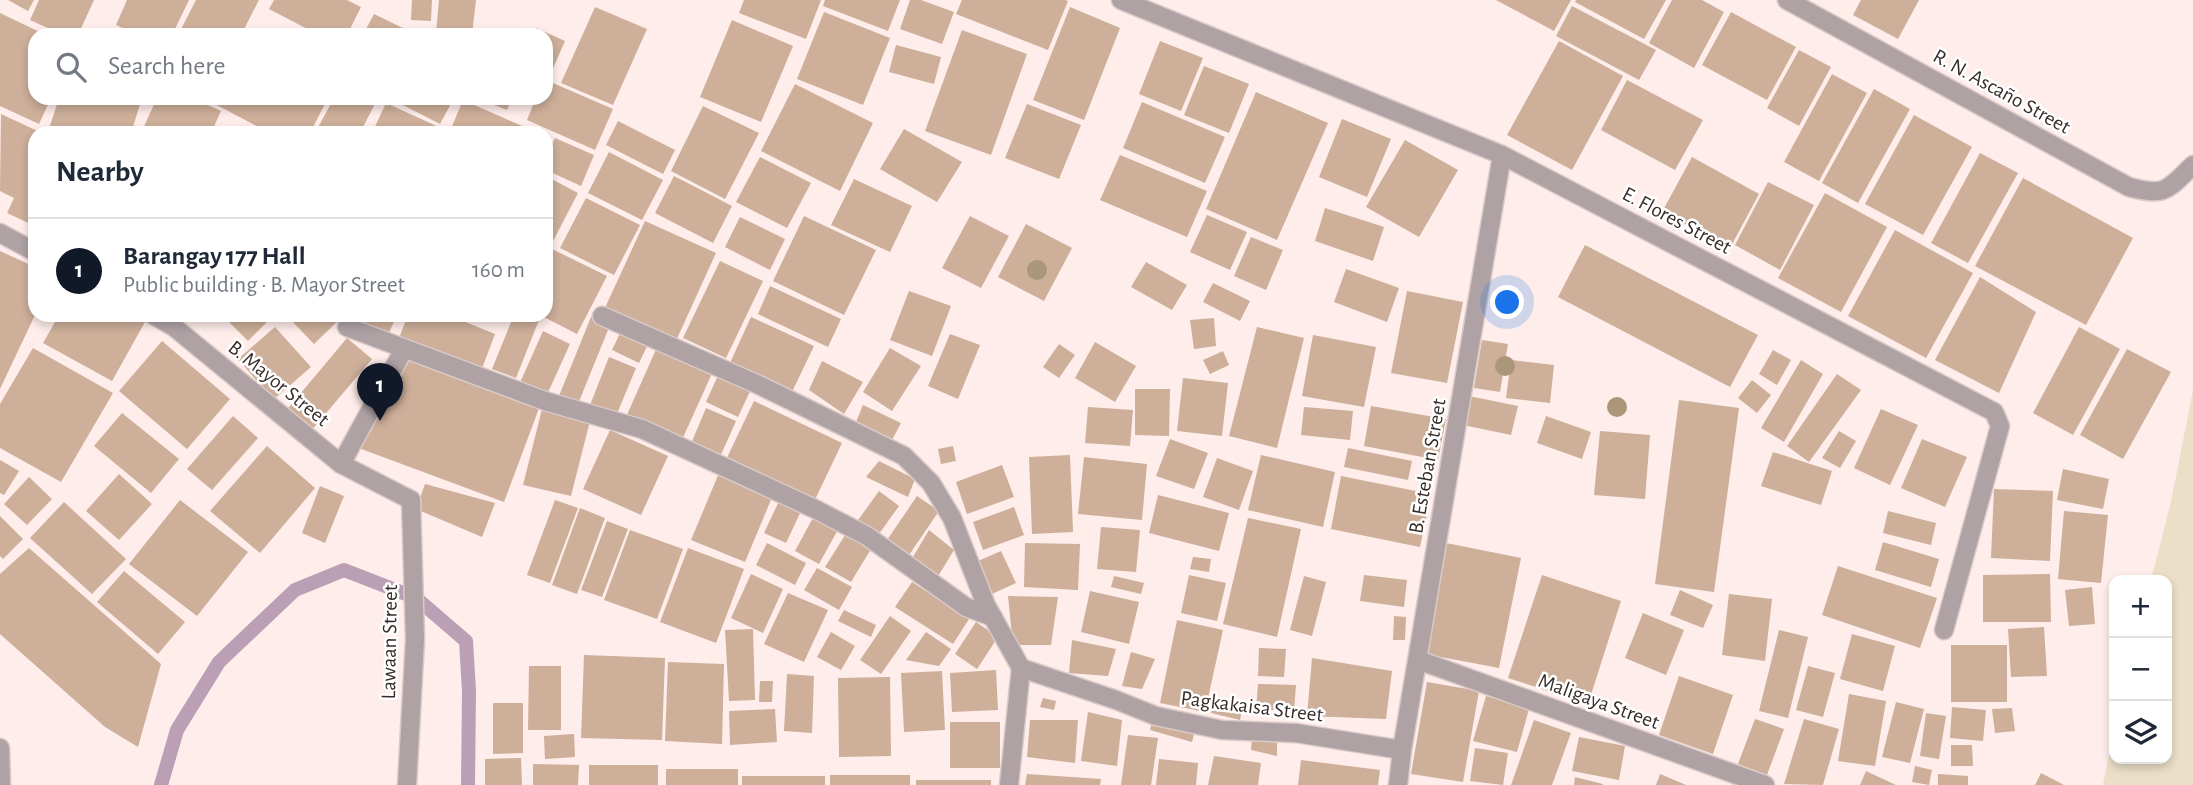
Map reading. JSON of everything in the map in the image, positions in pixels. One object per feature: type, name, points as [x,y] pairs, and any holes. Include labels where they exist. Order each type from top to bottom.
[{"type":"street","name":"E. Flores Street","points":[[1121,0],[1502,155],[1994,412],[2000,426],[1944,630]]},
{"type":"street","name":"R. N. Ascaño Street","points":[[1787,0],[2129,187],[2151,193],[2169,188],[2193,165]]},
{"type":"street","name":"B. Esteban Street","points":[[1398,785],[1502,155]]},
{"type":"street","points":[[0,233],[28,248]]},
{"type":"street","points":[[602,316],[759,385],[904,456],[931,483],[952,518],[993,617],[1021,668],[1009,785]]},
{"type":"street","name":"B. Mayor Street","points":[[165,322],[341,464],[411,500]]},
{"type":"street","points":[[347,327],[545,401],[654,435],[815,509],[867,536],[966,607],[993,617]]},
{"type":"street","points":[[341,464],[404,349]]},
{"type":"street","name":"Lawaan Street","points":[[407,785],[415,639],[411,500]]},
{"type":"street","name":"Maligaya Street","points":[[1418,660],[1765,785]]},
{"type":"street","name":"Pagkakaisa Street","points":[[1021,668],[1156,716],[1222,730],[1296,733],[1402,750]]},
{"type":"street","points":[[0,748],[1,785]]},
{"type":"shaded area","points":[[2193,390],[2193,785],[2103,785],[2109,755],[2109,764],[2172,764],[2172,575],[2152,575],[2171,502]]},
{"type":"building","points":[[8,0],[34,0],[28,11]]},
{"type":"building","points":[[39,0],[94,0],[81,28],[48,28],[30,20]]},
{"type":"building","points":[[127,0],[189,0],[175,28],[123,28],[116,25]]},
{"type":"building","points":[[196,0],[259,0],[245,28],[182,28]]},
{"type":"building","points":[[274,0],[347,0],[361,7],[350,28],[306,28],[269,9]]},
{"type":"building","points":[[412,0],[432,0],[431,21],[411,20]]},
{"type":"building","points":[[439,0],[476,0],[473,28],[436,28]]},
{"type":"building","points":[[744,0],[821,0],[806,39],[739,13]]},
{"type":"building","points":[[825,0],[900,0],[888,31],[823,6]]},
{"type":"building","points":[[910,0],[921,0],[954,12],[942,44],[900,29]]},
{"type":"building","points":[[962,0],[1068,1],[1048,50],[956,14]]},
{"type":"building","points":[[1496,0],[1571,0],[1554,31]]},
{"type":"building","points":[[1666,0],[1644,39],[1575,2]]},
{"type":"building","points":[[1672,0],[1702,0],[1724,12],[1694,68],[1649,43]]},
{"type":"building","points":[[1861,0],[1919,0],[1898,39],[1853,15]]},
{"type":"building","points":[[1572,6],[1656,50],[1639,80],[1556,36]]},
{"type":"building","points":[[595,7],[647,29],[613,105],[561,83]]},
{"type":"building","points":[[1070,7],[1120,28],[1084,120],[1033,100]]},
{"type":"building","points":[[824,12],[890,38],[863,105],[797,79]]},
{"type":"building","points":[[1731,12],[1796,47],[1767,100],[1702,65]]},
{"type":"building","points":[[0,13],[31,28],[28,28],[28,105],[48,105],[39,124],[0,106]]},
{"type":"building","points":[[374,14],[403,28],[367,28]]},
{"type":"building","points":[[732,20],[793,46],[761,122],[700,97]]},
{"type":"building","points":[[962,30],[1027,54],[991,155],[925,131]]},
{"type":"building","points":[[553,36],[565,41],[553,68]]},
{"type":"building","points":[[1160,41],[1203,58],[1181,111],[1139,94]]},
{"type":"building","points":[[1559,41],[1623,76],[1572,170],[1507,135]]},
{"type":"building","points":[[896,45],[941,57],[934,84],[889,72]]},
{"type":"building","points":[[1799,50],[1831,67],[1799,126],[1767,108]]},
{"type":"building","points":[[1204,66],[1249,84],[1229,133],[1184,115]]},
{"type":"building","points":[[1832,74],[1867,93],[1819,181],[1784,162]]},
{"type":"building","points":[[1627,80],[1703,120],[1675,170],[1601,130]]},
{"type":"building","points":[[553,83],[613,109],[595,150],[553,131],[553,126],[541,126],[527,120],[533,105],[553,105]]},
{"type":"building","points":[[795,84],[873,123],[840,191],[761,151]]},
{"type":"building","points":[[1874,89],[1910,109],[1858,203],[1822,183]]},
{"type":"building","points":[[1256,92],[1328,123],[1277,240],[1206,209]]},
{"type":"building","points":[[1142,102],[1225,137],[1205,183],[1123,148]]},
{"type":"building","points":[[1027,104],[1081,125],[1059,179],[1005,158]]},
{"type":"building","points":[[57,105],[140,105],[133,126],[50,126]]},
{"type":"building","points":[[154,105],[208,105],[221,111],[214,126],[144,126]]},
{"type":"building","points":[[217,105],[324,105],[314,126],[257,126]]},
{"type":"building","points":[[330,105],[374,105],[364,126],[319,126]]},
{"type":"building","points":[[385,105],[390,105],[437,126],[375,126]]},
{"type":"building","points":[[403,105],[450,105],[440,124]]},
{"type":"building","points":[[461,105],[474,105],[522,126],[452,126]]},
{"type":"building","points":[[494,105],[509,105],[507,110]]},
{"type":"building","points":[[703,106],[759,133],[725,199],[671,171]]},
{"type":"building","points":[[1,114],[28,127],[28,223],[7,213],[14,198],[0,191]]},
{"type":"building","points":[[1914,115],[1972,147],[1923,235],[1865,204]]},
{"type":"building","points":[[1342,119],[1391,139],[1367,197],[1319,177]]},
{"type":"building","points":[[618,121],[675,150],[663,174],[606,145]]},
{"type":"building","points":[[904,129],[962,162],[937,202],[880,169]]},
{"type":"building","points":[[555,138],[594,155],[581,186],[553,173]]},
{"type":"building","points":[[1405,140],[1458,170],[1419,237],[1366,207]]},
{"type":"building","points":[[609,152],[663,180],[642,220],[588,193]]},
{"type":"building","points":[[1980,153],[2018,173],[1968,263],[1931,243]]},
{"type":"building","points":[[1120,155],[1207,191],[1187,237],[1100,200]]},
{"type":"building","points":[[760,157],[811,183],[787,228],[736,202]]},
{"type":"building","points":[[1692,157],[1759,194],[1730,248],[1662,212]]},
{"type":"building","points":[[674,176],[732,206],[713,243],[655,213]]},
{"type":"building","points":[[2023,178],[2133,238],[2086,325],[1975,266]]},
{"type":"building","points":[[854,179],[912,206],[890,252],[831,225]]},
{"type":"building","points":[[553,180],[578,193],[553,241]]},
{"type":"building","points":[[1768,182],[1814,205],[1780,270],[1735,245]]},
{"type":"building","points":[[1825,193],[1887,227],[1841,312],[1778,278]]},
{"type":"building","points":[[586,198],[640,225],[614,275],[560,248]]},
{"type":"building","points":[[1325,208],[1384,227],[1373,261],[1315,241]]},
{"type":"building","points":[[1207,215],[1247,232],[1230,270],[1190,252]]},
{"type":"building","points":[[804,216],[876,250],[844,315],[773,281]]},
{"type":"building","points":[[970,216],[1009,236],[981,288],[942,268]]},
{"type":"building","points":[[740,217],[785,239],[770,270],[725,247]]},
{"type":"building","points":[[645,221],[716,253],[675,343],[604,310]]},
{"type":"building","points":[[1026,224],[1072,248],[1044,301],[998,277]]},
{"type":"building","points":[[1895,230],[1973,273],[1926,358],[1848,316]]},
{"type":"building","points":[[1251,237],[1283,250],[1266,290],[1234,276]]},
{"type":"building","points":[[1585,245],[1758,335],[1730,387],[1558,297]]},
{"type":"building","points":[[553,249],[607,276],[577,334],[553,322]]},
{"type":"building","points":[[0,251],[28,264],[28,322],[32,322],[0,389]]},
{"type":"building","points":[[720,261],[763,281],[726,358],[683,338]]},
{"type":"building","points":[[1146,262],[1187,285],[1172,310],[1131,287]]},
{"type":"building","points":[[1346,269],[1399,288],[1387,322],[1334,302]]},
{"type":"building","points":[[1980,277],[2036,312],[1999,393],[1935,360]]},
{"type":"building","points":[[1213,283],[1250,301],[1240,321],[1203,302]]},
{"type":"building","points":[[770,286],[841,319],[828,347],[758,314]]},
{"type":"building","points":[[909,291],[951,306],[932,356],[890,340]]},
{"type":"building","points":[[1407,291],[1463,302],[1447,383],[1391,373]]},
{"type":"building","points":[[591,317],[610,325],[578,404],[559,396]]},
{"type":"building","points":[[751,317],[814,346],[792,392],[730,363]]},
{"type":"building","points":[[1214,318],[1216,346],[1194,349],[1190,320]]},
{"type":"building","points":[[55,322],[145,322],[112,381],[43,343]]},
{"type":"building","points":[[229,322],[267,322],[248,341]]},
{"type":"building","points":[[293,322],[337,322],[314,344]]},
{"type":"building","points":[[364,322],[394,322],[388,335],[363,324]]},
{"type":"building","points":[[405,322],[465,322],[495,334],[481,371],[399,338]]},
{"type":"building","points":[[511,322],[538,322],[516,378],[492,369]]},
{"type":"building","points":[[275,327],[311,367],[273,400],[238,359]]},
{"type":"building","points":[[623,327],[650,340],[639,363],[612,350]]},
{"type":"building","points":[[1257,327],[1304,338],[1277,448],[1229,436]]},
{"type":"building","points":[[2079,327],[2120,349],[2073,435],[2033,413]]},
{"type":"building","points":[[543,331],[570,344],[546,397],[519,385]]},
{"type":"building","points":[[950,334],[980,345],[958,399],[928,386]]},
{"type":"building","points":[[1313,335],[1376,347],[1364,407],[1302,396]]},
{"type":"building","points":[[347,338],[372,359],[310,432],[285,412]]},
{"type":"building","points":[[1482,340],[1508,344],[1500,392],[1474,388]]},
{"type":"building","points":[[162,341],[230,399],[187,449],[119,391]]},
{"type":"building","points":[[1095,342],[1136,366],[1115,402],[1075,378]]},
{"type":"building","points":[[1059,344],[1075,355],[1059,378],[1043,367]]},
{"type":"building","points":[[658,345],[714,369],[681,442],[626,417]]},
{"type":"building","points":[[33,348],[113,393],[61,482],[0,448],[0,404]]},
{"type":"building","points":[[890,348],[921,366],[892,411],[863,392]]},
{"type":"building","points":[[392,349],[541,403],[504,502],[356,447]]},
{"type":"building","points":[[2127,349],[2171,372],[2123,459],[2080,435]]},
{"type":"building","points":[[1773,350],[1791,360],[1777,385],[1759,374]]},
{"type":"building","points":[[1223,351],[1229,365],[1210,374],[1203,360]]},
{"type":"building","points":[[609,357],[636,368],[616,416],[590,405]]},
{"type":"building","points":[[1511,360],[1554,365],[1550,403],[1506,398]]},
{"type":"building","points":[[1801,360],[1823,374],[1784,442],[1761,428]]},
{"type":"building","points":[[822,361],[863,382],[844,414],[809,390]]},
{"type":"building","points":[[720,371],[753,385],[738,417],[706,402]]},
{"type":"building","points":[[1837,374],[1861,390],[1809,462],[1787,446]]},
{"type":"building","points":[[1183,378],[1228,383],[1222,436],[1177,431]]},
{"type":"building","points":[[1752,380],[1771,395],[1757,413],[1738,398]]},
{"type":"building","points":[[1135,389],[1170,389],[1169,436],[1135,435]]},
{"type":"building","points":[[1469,396],[1518,406],[1511,435],[1463,425]]},
{"type":"building","points":[[1679,400],[1739,408],[1714,592],[1655,584]]},
{"type":"building","points":[[754,401],[842,443],[813,504],[725,462]]},
{"type":"building","points":[[543,405],[591,417],[571,496],[523,485]]},
{"type":"building","points":[[863,405],[901,423],[892,440],[856,422]]},
{"type":"building","points":[[1371,406],[1446,419],[1438,460],[1364,446]]},
{"type":"building","points":[[1088,407],[1133,410],[1130,446],[1085,443]]},
{"type":"building","points":[[1304,407],[1353,411],[1350,440],[1301,435]]},
{"type":"building","points":[[706,408],[736,421],[719,459],[690,446]]},
{"type":"building","points":[[1881,409],[1918,425],[1890,485],[1854,468]]},
{"type":"building","points":[[122,413],[179,459],[151,493],[94,446]]},
{"type":"building","points":[[233,416],[258,438],[212,490],[187,469]]},
{"type":"building","points":[[1546,416],[1591,432],[1582,459],[1537,443]]},
{"type":"building","points":[[610,430],[668,456],[641,515],[583,489]]},
{"type":"building","points":[[1600,431],[1650,435],[1645,499],[1594,495]]},
{"type":"building","points":[[1839,431],[1856,441],[1840,468],[1822,458]]},
{"type":"building","points":[[1170,439],[1208,453],[1194,489],[1156,476]]},
{"type":"building","points":[[1922,439],[1967,457],[1945,507],[1901,488]]},
{"type":"building","points":[[267,446],[315,488],[260,553],[210,511]]},
{"type":"building","points":[[953,446],[956,461],[941,464],[938,449]]},
{"type":"building","points":[[1348,448],[1412,461],[1408,480],[1344,467]]},
{"type":"building","points":[[1773,452],[1832,471],[1821,505],[1761,486]]},
{"type":"building","points":[[1070,455],[1073,532],[1032,534],[1029,457]]},
{"type":"building","points":[[1261,455],[1335,472],[1323,527],[1248,510]]},
{"type":"building","points":[[1084,457],[1147,464],[1142,520],[1078,514]]},
{"type":"building","points":[[1217,458],[1253,471],[1239,510],[1203,497]]},
{"type":"building","points":[[0,460],[19,471],[4,495],[0,493]]},
{"type":"building","points":[[879,461],[915,479],[908,497],[866,477]]},
{"type":"building","points":[[1002,465],[1014,497],[967,514],[956,482]]},
{"type":"building","points":[[2063,469],[2109,479],[2103,509],[2057,500]]},
{"type":"building","points":[[719,473],[773,495],[745,562],[691,540]]},
{"type":"building","points":[[119,474],[152,504],[119,540],[86,511]]},
{"type":"building","points":[[1341,476],[1431,494],[1420,547],[1331,529]]},
{"type":"building","points":[[29,477],[52,499],[27,525],[4,504]]},
{"type":"building","points":[[425,484],[495,503],[482,537],[416,509]]},
{"type":"building","points":[[320,486],[344,496],[325,543],[302,533]]},
{"type":"building","points":[[1994,489],[2053,491],[2050,561],[1991,558]]},
{"type":"building","points":[[879,491],[899,506],[876,538],[856,523]]},
{"type":"building","points":[[1158,495],[1229,513],[1219,551],[1149,533]]},
{"type":"building","points":[[917,496],[939,511],[905,561],[883,546]]},
{"type":"building","points":[[780,499],[802,509],[786,543],[764,533]]},
{"type":"building","points":[[180,500],[248,552],[197,616],[129,564]]},
{"type":"building","points":[[555,500],[578,508],[550,583],[527,575]]},
{"type":"building","points":[[64,502],[126,559],[92,594],[30,538]]},
{"type":"building","points":[[1014,507],[1024,535],[983,550],[973,522]]},
{"type":"building","points":[[580,508],[605,518],[577,594],[552,585]]},
{"type":"building","points":[[1888,511],[1936,523],[1931,545],[1883,533]]},
{"type":"building","points":[[2064,511],[2108,515],[2101,583],[2058,579]]},
{"type":"building","points":[[815,514],[840,526],[819,564],[795,551]]},
{"type":"building","points":[[0,516],[23,539],[3,559],[0,556]]},
{"type":"building","points":[[1248,518],[1301,529],[1277,637],[1223,624]]},
{"type":"building","points":[[607,521],[628,529],[602,597],[581,590]]},
{"type":"building","points":[[1101,527],[1140,530],[1136,572],[1097,569]]},
{"type":"building","points":[[630,530],[683,549],[657,619],[604,600]]},
{"type":"building","points":[[929,530],[954,550],[937,578],[910,562]]},
{"type":"building","points":[[847,532],[871,549],[851,582],[825,567]]},
{"type":"building","points":[[1883,542],[1939,559],[1931,587],[1875,570]]},
{"type":"building","points":[[767,543],[806,563],[795,585],[756,565]]},
{"type":"building","points":[[1025,543],[1080,544],[1078,590],[1024,587]]},
{"type":"building","points":[[1446,543],[1521,558],[1499,668],[1425,654]]},
{"type":"building","points":[[29,548],[161,664],[138,747],[105,727],[0,634],[0,574]]},
{"type":"building","points":[[688,548],[744,569],[716,643],[660,622]]},
{"type":"building","points":[[1001,551],[1016,583],[992,594],[978,561]]},
{"type":"building","points":[[1193,557],[1211,559],[1209,572],[1190,569]]},
{"type":"building","points":[[1838,566],[1937,598],[1920,648],[1822,615]]},
{"type":"building","points":[[817,568],[852,587],[839,610],[804,590]]},
{"type":"building","points":[[124,571],[185,622],[158,654],[97,602]]},
{"type":"building","points":[[751,574],[783,589],[763,633],[731,618]]},
{"type":"building","points":[[2050,574],[2051,622],[1983,622],[1983,575]]},
{"type":"building","points":[[1189,575],[1226,583],[1217,621],[1181,613]]},
{"type":"building","points":[[1364,575],[1407,580],[1404,607],[1360,601]]},
{"type":"building","points":[[1542,575],[1621,601],[1588,704],[1508,678]]},
{"type":"building","points":[[1114,576],[1144,583],[1141,594],[1111,587]]},
{"type":"building","points":[[1304,576],[1326,582],[1312,636],[1290,630]]},
{"type":"building","points":[[912,582],[969,619],[953,644],[895,607]]},
{"type":"building","points":[[2092,587],[2095,624],[2069,626],[2065,590]]},
{"type":"building","points":[[1680,590],[1713,605],[1703,628],[1670,615]]},
{"type":"building","points":[[1090,591],[1139,602],[1129,644],[1081,632]]},
{"type":"building","points":[[788,593],[828,610],[804,662],[764,644]]},
{"type":"building","points":[[1729,594],[1772,599],[1765,661],[1722,655]]},
{"type":"building","points":[[1008,596],[1058,597],[1051,645],[1013,645]]},
{"type":"building","points":[[844,610],[876,625],[871,637],[838,621]]},
{"type":"building","points":[[1643,613],[1684,630],[1666,675],[1625,658]]},
{"type":"building","points":[[890,616],[911,631],[881,674],[860,660]]},
{"type":"building","points":[[1394,616],[1406,617],[1405,640],[1393,640]]},
{"type":"building","points":[[1177,620],[1223,630],[1205,712],[1160,703]]},
{"type":"building","points":[[976,622],[998,637],[977,669],[955,654]]},
{"type":"building","points":[[2044,627],[2047,676],[2011,677],[2008,629]]},
{"type":"building","points":[[753,629],[755,700],[729,701],[725,630]]},
{"type":"building","points":[[1779,630],[1808,637],[1788,718],[1759,711]]},
{"type":"building","points":[[831,632],[855,646],[841,670],[817,657]]},
{"type":"building","points":[[926,632],[951,649],[939,666],[906,660]]},
{"type":"building","points":[[1852,634],[1895,646],[1883,691],[1840,679]]},
{"type":"building","points":[[1072,640],[1116,649],[1108,676],[1069,673]]},
{"type":"building","points":[[1951,645],[2007,645],[2007,702],[1951,702]]},
{"type":"building","points":[[1259,648],[1286,649],[1284,677],[1258,676]]},
{"type":"building","points":[[1131,652],[1155,659],[1142,689],[1122,686]]},
{"type":"building","points":[[584,655],[665,658],[662,740],[581,738]]},
{"type":"building","points":[[1312,658],[1392,671],[1386,719],[1307,716]]},
{"type":"building","points":[[668,662],[724,664],[722,744],[665,741]]},
{"type":"building","points":[[529,666],[561,666],[561,730],[528,730]]},
{"type":"building","points":[[1808,666],[1835,673],[1823,717],[1796,710]]},
{"type":"building","points":[[996,670],[998,710],[952,712],[950,673]]},
{"type":"building","points":[[942,671],[945,730],[904,732],[901,673]]},
{"type":"building","points":[[787,674],[814,676],[812,733],[784,731]]},
{"type":"building","points":[[1679,676],[1733,695],[1713,754],[1659,735]]},
{"type":"building","points":[[890,677],[891,756],[839,757],[838,678]]},
{"type":"building","points":[[760,681],[773,681],[772,702],[759,702]]},
{"type":"building","points":[[1427,682],[1479,691],[1463,782],[1411,774]]},
{"type":"building","points":[[1258,684],[1296,685],[1294,711],[1256,709]]},
{"type":"building","points":[[1849,694],[1886,701],[1875,766],[1838,761]]},
{"type":"building","points":[[1486,696],[1529,709],[1517,752],[1473,741]]},
{"type":"building","points":[[1043,698],[1056,701],[1054,710],[1040,707]]},
{"type":"building","points":[[1896,702],[1924,709],[1910,763],[1882,757]]},
{"type":"building","points":[[493,703],[523,703],[523,753],[493,754]]},
{"type":"building","points":[[1213,704],[1242,710],[1240,720],[1211,713]]},
{"type":"building","points":[[1952,707],[1986,710],[1983,741],[1950,738]]},
{"type":"building","points":[[2012,708],[2015,731],[1995,733],[1992,709]]},
{"type":"building","points":[[775,709],[777,742],[730,745],[729,711]]},
{"type":"building","points":[[1088,712],[1122,720],[1117,766],[1081,761]]},
{"type":"building","points":[[1926,713],[1946,716],[1939,759],[1920,756]]},
{"type":"building","points":[[1755,719],[1784,729],[1767,775],[1738,764]]},
{"type":"building","points":[[1804,719],[1839,729],[1823,785],[1784,784]]},
{"type":"building","points":[[1030,720],[1078,720],[1075,763],[1027,757]]},
{"type":"building","points":[[1534,720],[1571,733],[1552,785],[1511,785]]},
{"type":"building","points":[[1152,721],[1194,734],[1192,742],[1150,730]]},
{"type":"building","points":[[950,722],[1000,722],[1000,768],[950,768]]},
{"type":"building","points":[[574,734],[575,757],[545,759],[544,736]]},
{"type":"building","points":[[1128,735],[1158,738],[1151,785],[1121,785]]},
{"type":"building","points":[[1252,737],[1277,743],[1277,756],[1251,750]]},
{"type":"building","points":[[1579,737],[1625,746],[1619,780],[1572,771]]},
{"type":"building","points":[[1951,745],[1972,745],[1973,766],[1951,766]]},
{"type":"building","points":[[1475,748],[1508,753],[1503,785],[1470,781]]},
{"type":"building","points":[[1214,756],[1261,763],[1258,785],[1208,785]]},
{"type":"building","points":[[521,758],[522,785],[485,785],[485,759]]},
{"type":"building","points":[[1159,759],[1198,763],[1196,785],[1156,785]]},
{"type":"building","points":[[1301,760],[1380,770],[1378,785],[1298,785]]},
{"type":"building","points":[[533,764],[579,765],[578,785],[533,785]]},
{"type":"building","points":[[589,765],[658,765],[658,785],[589,785]]},
{"type":"building","points":[[1915,766],[1932,770],[1929,785],[1912,782]]},
{"type":"building","points":[[666,769],[738,769],[738,785],[666,785]]},
{"type":"building","points":[[1866,771],[1896,785],[1860,785]]},
{"type":"building","points":[[2041,773],[2064,785],[2035,785]]},
{"type":"building","points":[[1027,774],[1101,779],[1100,785],[1025,785]]},
{"type":"building","points":[[1660,774],[1686,785],[1656,785]]},
{"type":"building","points":[[1938,774],[1968,776],[1968,785],[1938,785]]},
{"type":"building","points":[[830,775],[910,775],[910,785],[830,785]]},
{"type":"building","points":[[742,776],[825,776],[825,785],[742,785]]},
{"type":"building","points":[[1575,777],[1603,784],[1603,785],[1574,785]]},
{"type":"building","points":[[916,780],[991,780],[991,785],[916,785]]},
{"type":"waterway","points":[[161,785],[177,730],[219,662],[295,590],[344,570],[416,598],[466,641],[469,691],[468,785]]},
{"type":"place","name":"Barangay 177 Hall","points":[[380,421]]}]
